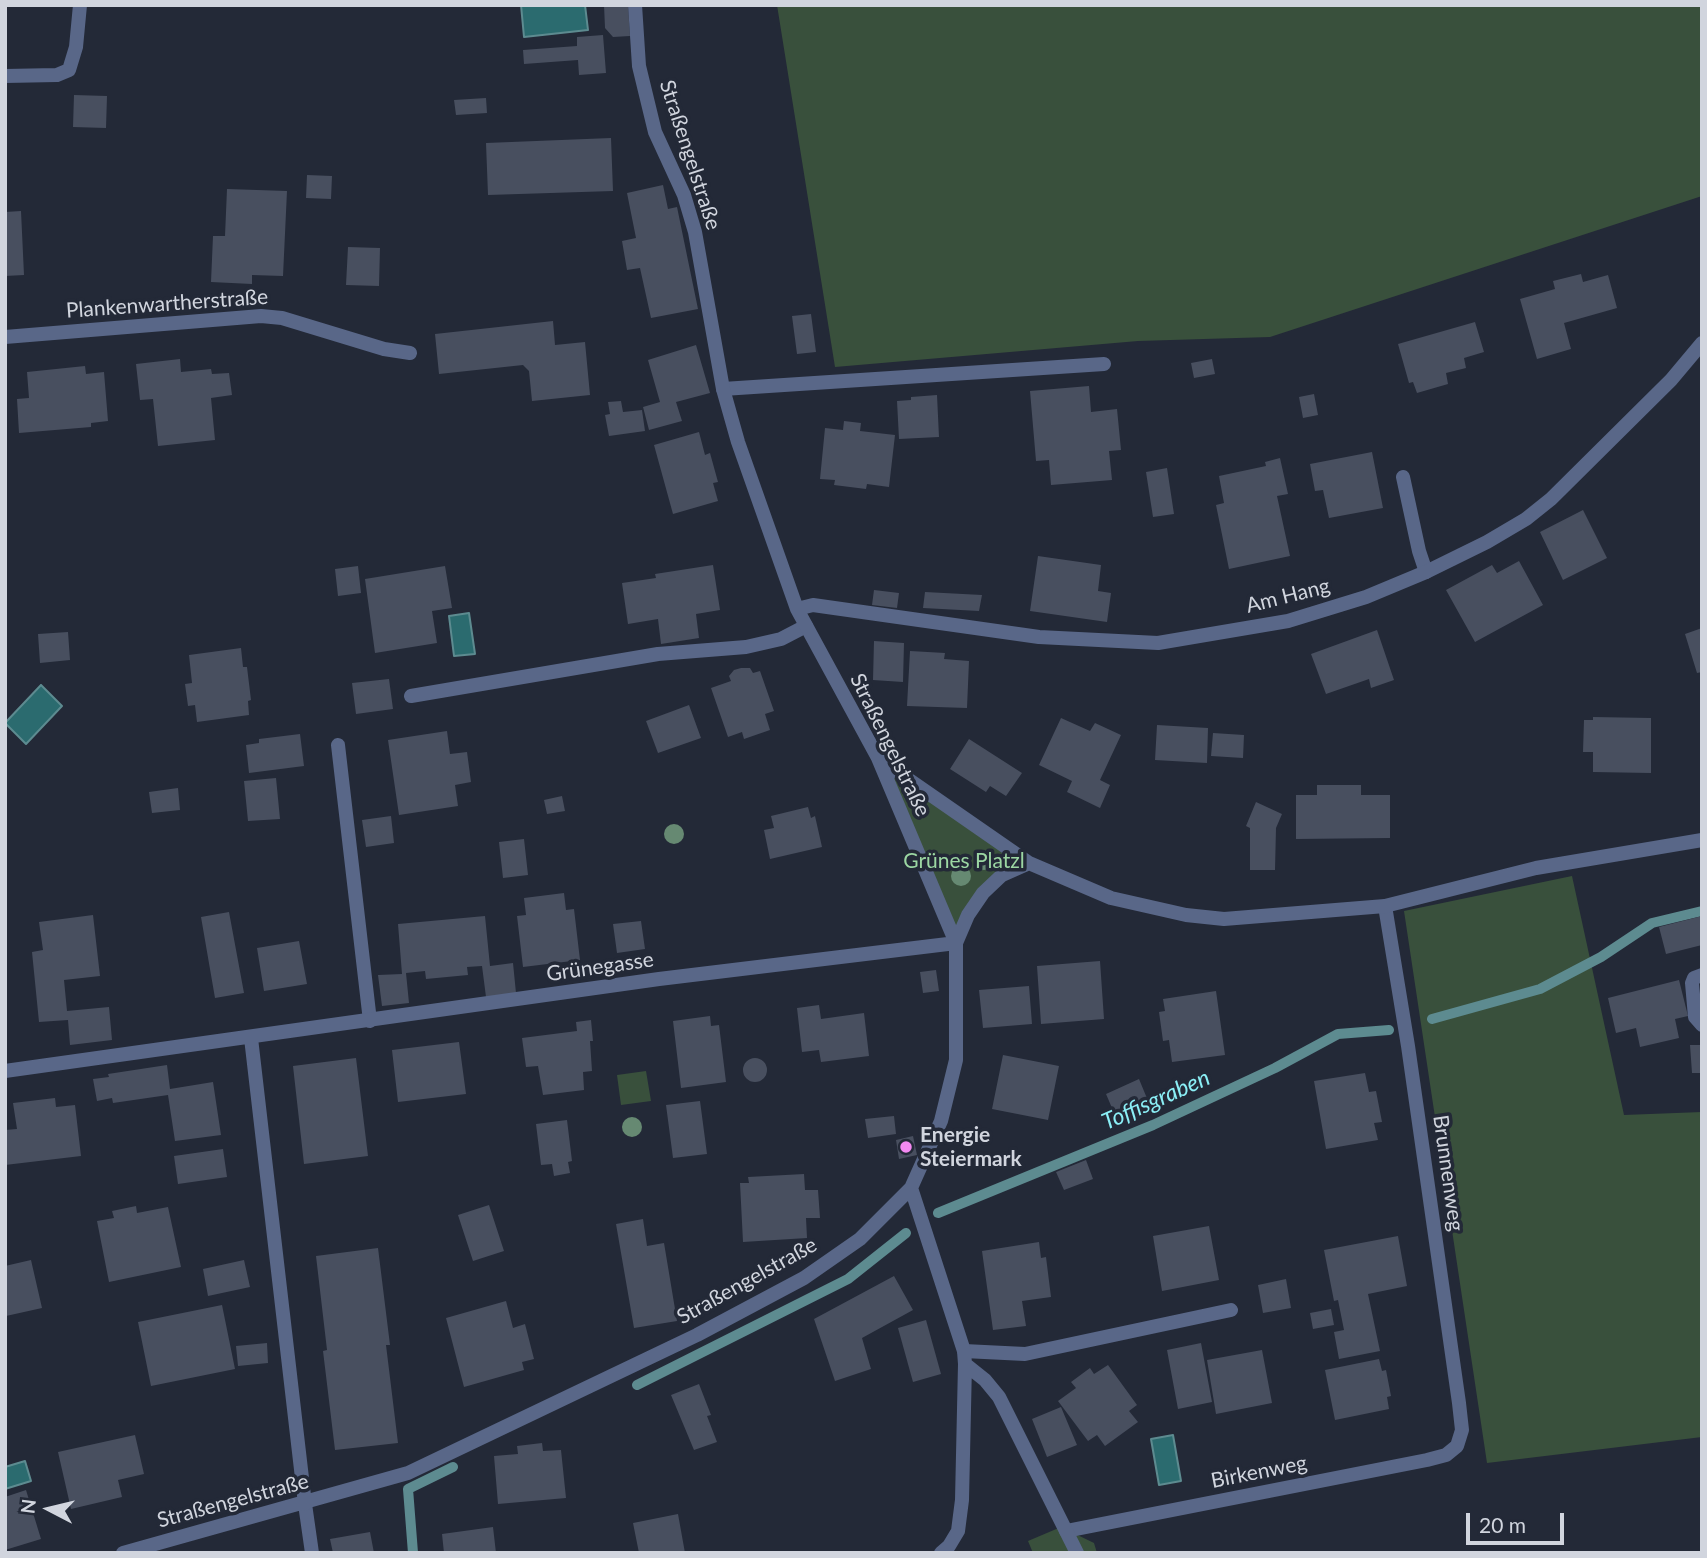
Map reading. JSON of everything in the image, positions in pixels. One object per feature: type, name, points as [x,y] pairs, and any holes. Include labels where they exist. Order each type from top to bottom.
[{"type":"street","points":[[5,76],[57,75],[69,70],[76,47],[80,5]]},
{"type":"street","name":"Straßengelstraße","points":[[123,1553],[408,1474],[696,1335],[804,1278],[860,1239],[911,1188],[941,1121],[956,1059],[956,943],[878,758],[797,610],[738,442],[723,389],[695,232],[684,195],[655,132],[639,66],[635,5]]},
{"type":"street","name":"Plankenwartherstraße","points":[[5,337],[261,316],[282,318],[384,349],[410,354]]},
{"type":"street","name":"Am Hang","points":[[797,610],[813,606],[1039,637],[1158,643],[1288,621],[1366,597],[1426,572],[1526,519],[1551,499],[1671,380],[1702,344]]},
{"type":"street","points":[[723,389],[1104,364]]},
{"type":"street","points":[[1403,477],[1426,572]]},
{"type":"street","points":[[411,696],[658,654],[746,648],[781,639],[806,626]]},
{"type":"street","points":[[338,746],[370,1021]]},
{"type":"street","points":[[878,758],[1029,863],[1111,898],[1186,915],[1224,919],[1385,906],[1536,868],[1702,840]]},
{"type":"street","points":[[956,943],[968,915],[983,893],[1002,875],[1029,863]]},
{"type":"street","name":"Brunnenweg","points":[[1385,906],[1410,1059],[1459,1403],[1462,1430],[1457,1446]]},
{"type":"street","name":"Grünegasse","points":[[5,1071],[659,979],[956,943]]},
{"type":"street","points":[[1702,975],[1693,978],[1692,983],[1695,1017],[1702,1025]]},
{"type":"street","points":[[251,1038],[312,1553]]},
{"type":"street","points":[[911,1188],[965,1357],[962,1500],[958,1531],[941,1553]]},
{"type":"street","points":[[965,1357],[1025,1354],[1231,1310]]},
{"type":"street","points":[[965,1357],[999,1397],[1077,1553]]},
{"type":"street","name":"Birkenweg","points":[[1066,1531],[1427,1460],[1447,1455],[1457,1446]]},
{"type":"green space","points":[[777,5],[1702,5],[1702,196],[1270,337],[1138,341],[835,367]]},
{"type":"green space","name":"Grünes Platzl","points":[[878,758],[1029,863],[1002,875],[956,943]]},
{"type":"green space","points":[[1572,876],[1624,1115],[1702,1112],[1702,1437],[1487,1463],[1404,911]]},
{"type":"green space","points":[[646,1071],[651,1101],[621,1105],[617,1075]]},
{"type":"green space","points":[[1061,1527],[1094,1543],[1097,1553],[1033,1553],[1028,1541]]},
{"type":"shaded area","points":[[521,5],[585,5],[588,30],[524,37]]},
{"type":"shaded area","points":[[469,613],[475,654],[454,656],[449,616]]},
{"type":"shaded area","points":[[41,685],[62,706],[26,744],[5,723]]},
{"type":"shaded area","points":[[1173,1435],[1181,1481],[1159,1485],[1151,1439]]},
{"type":"shaded area","points":[[25,1461],[31,1481],[5,1489],[5,1467]]},
{"type":"building","points":[[604,5],[628,5],[630,36],[613,37],[605,28]]},
{"type":"building","points":[[603,35],[606,73],[579,75],[578,60],[524,64],[523,50],[577,46],[577,37]]},
{"type":"building","points":[[74,95],[107,96],[106,128],[73,127]]},
{"type":"building","points":[[486,98],[487,113],[456,115],[454,100]]},
{"type":"building","points":[[611,138],[613,191],[488,195],[486,143]]},
{"type":"building","points":[[307,175],[332,176],[331,199],[306,198]]},
{"type":"building","points":[[663,185],[668,209],[677,207],[698,309],[651,318],[640,268],[627,270],[622,241],[636,238],[627,193]]},
{"type":"building","points":[[227,189],[287,191],[283,276],[252,275],[252,284],[211,282],[213,236],[225,236]]},
{"type":"building","points":[[21,211],[24,275],[5,276],[5,212]]},
{"type":"building","points":[[348,247],[380,248],[379,286],[346,285]]},
{"type":"building","points":[[1581,274],[1583,282],[1608,275],[1617,308],[1564,323],[1571,349],[1537,359],[1520,299],[1555,289],[1553,281]]},
{"type":"building","points":[[811,314],[816,352],[797,354],[792,316]]},
{"type":"building","points":[[553,321],[555,345],[585,342],[590,395],[532,401],[529,371],[523,365],[439,374],[435,334]]},
{"type":"building","points":[[1475,322],[1484,352],[1464,358],[1466,368],[1446,373],[1448,384],[1417,393],[1413,382],[1409,383],[1398,344]]},
{"type":"building","points":[[696,345],[710,393],[676,402],[682,421],[649,430],[643,407],[660,402],[648,360]]},
{"type":"building","points":[[180,359],[181,372],[211,369],[212,374],[229,373],[232,395],[211,398],[215,440],[158,446],[153,399],[140,400],[136,364]]},
{"type":"building","points":[[1212,359],[1215,374],[1194,378],[1191,363]]},
{"type":"building","points":[[85,366],[86,374],[104,372],[108,421],[91,423],[91,427],[19,433],[17,399],[29,398],[27,372]]},
{"type":"building","points":[[1089,386],[1091,412],[1117,409],[1121,450],[1109,451],[1112,480],[1051,485],[1049,460],[1036,461],[1030,391]]},
{"type":"building","points":[[1314,394],[1318,415],[1303,418],[1299,397]]},
{"type":"building","points":[[937,395],[939,437],[899,439],[897,401]]},
{"type":"building","points":[[621,401],[623,412],[642,410],[645,431],[609,436],[605,415],[610,414],[608,402]]},
{"type":"building","points":[[844,421],[861,423],[860,431],[895,435],[889,487],[867,484],[866,489],[834,485],[835,480],[820,479],[825,428],[843,430]]},
{"type":"building","points":[[699,432],[705,455],[710,453],[718,482],[713,483],[718,501],[673,514],[654,445]]},
{"type":"building","points":[[1372,452],[1383,508],[1329,518],[1323,490],[1315,491],[1310,464]]},
{"type":"building","points":[[1280,458],[1288,494],[1277,496],[1290,556],[1229,569],[1216,505],[1224,503],[1219,476],[1266,466],[1265,462]]},
{"type":"building","points":[[1167,468],[1174,514],[1153,517],[1146,472]]},
{"type":"building","points":[[1583,510],[1607,558],[1563,580],[1540,532]]},
{"type":"building","points":[[1038,556],[1101,565],[1098,591],[1111,593],[1107,622],[1030,611]]},
{"type":"building","points":[[1519,561],[1543,605],[1475,642],[1446,590],[1492,565],[1497,573]]},
{"type":"building","points":[[713,565],[720,610],[696,614],[699,638],[661,644],[658,619],[628,624],[622,583],[656,578],[655,574]]},
{"type":"building","points":[[358,566],[361,593],[338,596],[335,569]]},
{"type":"building","points":[[445,566],[452,608],[432,611],[437,643],[375,653],[365,579]]},
{"type":"building","points":[[874,590],[899,593],[897,608],[872,605]]},
{"type":"building","points":[[925,592],[982,595],[979,611],[923,608]]},
{"type":"building","points":[[1702,628],[1702,672],[1697,673],[1685,634]]},
{"type":"building","points":[[1377,630],[1394,680],[1371,688],[1369,679],[1326,694],[1311,654]]},
{"type":"building","points":[[68,632],[70,660],[40,663],[38,634]]},
{"type":"building","points":[[874,641],[904,643],[903,682],[873,680]]},
{"type":"building","points":[[241,648],[243,667],[247,667],[251,700],[248,701],[249,715],[197,722],[195,705],[188,706],[185,684],[192,683],[189,655]]},
{"type":"building","points":[[910,651],[945,653],[944,659],[969,661],[967,708],[907,706]]},
{"type":"building","points":[[750,668],[753,673],[760,671],[774,711],[765,714],[770,730],[744,739],[742,732],[728,737],[711,688],[731,681],[729,676],[734,670]]},
{"type":"building","points":[[389,679],[393,709],[356,714],[352,683]]},
{"type":"building","points":[[689,705],[701,738],[658,753],[646,721]]},
{"type":"building","points":[[1593,717],[1651,718],[1651,773],[1593,772],[1593,752],[1583,752],[1584,720],[1593,720]]},
{"type":"building","points":[[1061,718],[1090,731],[1095,723],[1121,735],[1100,780],[1110,785],[1100,808],[1067,792],[1072,781],[1039,765]]},
{"type":"building","points":[[1157,725],[1208,728],[1207,763],[1155,760]]},
{"type":"building","points":[[447,731],[450,754],[467,752],[471,782],[455,785],[458,806],[399,815],[388,740]]},
{"type":"building","points":[[1213,733],[1244,735],[1243,758],[1211,756]]},
{"type":"building","points":[[300,734],[304,766],[249,773],[246,745],[259,743],[259,739]]},
{"type":"building","points":[[969,739],[1022,773],[1006,796],[990,786],[986,792],[950,769]]},
{"type":"building","points":[[276,778],[280,819],[248,821],[244,781]]},
{"type":"building","points":[[1317,785],[1361,785],[1361,795],[1390,795],[1390,838],[1296,839],[1296,795],[1317,795]]},
{"type":"building","points":[[178,788],[180,810],[152,813],[149,792]]},
{"type":"building","points":[[562,796],[565,811],[547,814],[544,800]]},
{"type":"building","points":[[1256,802],[1282,814],[1276,828],[1275,870],[1250,870],[1250,828],[1246,826]]},
{"type":"building","points":[[808,807],[811,818],[815,816],[822,847],[770,859],[764,830],[774,828],[771,816]]},
{"type":"building","points":[[391,816],[394,843],[366,847],[362,820]]},
{"type":"building","points":[[524,839],[528,875],[503,878],[499,842]]},
{"type":"building","points":[[564,893],[566,910],[574,909],[580,960],[523,967],[517,916],[526,915],[524,898]]},
{"type":"building","points":[[229,912],[244,993],[215,998],[201,917]]},
{"type":"building","points":[[93,915],[100,976],[64,980],[67,1011],[109,1007],[112,1040],[70,1045],[68,1020],[39,1022],[32,952],[43,950],[39,922]]},
{"type":"building","points":[[485,916],[490,966],[513,963],[516,993],[486,997],[482,966],[467,967],[468,975],[426,979],[425,971],[406,973],[409,1003],[382,1006],[378,975],[402,974],[398,924]]},
{"type":"building","points":[[1702,916],[1702,945],[1666,954],[1659,927]]},
{"type":"building","points":[[641,921],[645,949],[617,953],[613,924]]},
{"type":"building","points":[[299,941],[307,984],[264,991],[257,948]]},
{"type":"building","points":[[1100,961],[1104,1019],[1041,1024],[1037,966]]},
{"type":"building","points":[[936,970],[939,991],[923,993],[920,972]]},
{"type":"building","points":[[1679,980],[1688,1016],[1675,1019],[1679,1038],[1640,1047],[1636,1028],[1616,1033],[1608,998]]},
{"type":"building","points":[[1029,986],[1032,1024],[983,1028],[979,990]]},
{"type":"building","points":[[1216,991],[1225,1055],[1172,1062],[1169,1040],[1163,1041],[1159,1012],[1165,1011],[1163,999]]},
{"type":"building","points":[[819,1005],[821,1019],[864,1013],[869,1056],[821,1062],[819,1050],[802,1052],[797,1008]]},
{"type":"building","points":[[710,1016],[711,1026],[719,1025],[726,1082],[681,1088],[673,1021]]},
{"type":"building","points":[[591,1020],[592,1071],[583,1072],[584,1090],[543,1095],[538,1066],[526,1067],[522,1038],[577,1031],[576,1022]]},
{"type":"building","points":[[459,1042],[466,1094],[398,1102],[392,1050]]},
{"type":"building","points":[[1690,1045],[1702,1045],[1702,1073],[1692,1073]]},
{"type":"building","points":[[1003,1055],[1059,1066],[1048,1120],[992,1109]]},
{"type":"building","points":[[356,1058],[368,1156],[304,1164],[293,1066]]},
{"type":"building","points":[[755,1058],[766,1065],[767,1070],[760,1081],[755,1082],[744,1075],[743,1070],[750,1059]]},
{"type":"building","points":[[167,1065],[170,1089],[213,1082],[221,1135],[175,1141],[168,1095],[113,1103],[112,1098],[97,1101],[93,1079],[109,1077],[108,1074]]},
{"type":"building","points":[[1365,1073],[1369,1092],[1376,1091],[1382,1122],[1374,1123],[1378,1140],[1326,1149],[1314,1081]]},
{"type":"building","points":[[1139,1079],[1151,1108],[1118,1122],[1106,1094]]},
{"type":"building","points":[[55,1098],[56,1107],[75,1105],[81,1156],[5,1165],[5,1130],[17,1129],[13,1103]]},
{"type":"building","points":[[700,1101],[707,1154],[673,1158],[666,1105]]},
{"type":"building","points":[[894,1116],[896,1134],[868,1138],[865,1119]]},
{"type":"building","points":[[567,1120],[572,1161],[568,1162],[570,1173],[554,1176],[552,1164],[541,1165],[536,1124]]},
{"type":"building","name":"Energie Steiermark","points":[[913,1136],[917,1155],[899,1159],[896,1140]]},
{"type":"building","points":[[223,1149],[227,1177],[178,1184],[174,1156]]},
{"type":"building","points":[[1086,1160],[1093,1179],[1064,1190],[1056,1172]]},
{"type":"building","points":[[804,1174],[805,1190],[818,1190],[820,1218],[806,1218],[807,1238],[743,1242],[740,1183],[749,1183],[748,1177]]},
{"type":"building","points":[[489,1205],[504,1251],[473,1261],[458,1215]]},
{"type":"building","points":[[136,1206],[137,1213],[168,1207],[181,1267],[109,1282],[97,1221],[114,1218],[112,1211]]},
{"type":"building","points":[[643,1219],[647,1246],[664,1243],[677,1321],[634,1328],[616,1224]]},
{"type":"building","points":[[1209,1226],[1219,1280],[1162,1291],[1153,1236]]},
{"type":"building","points":[[1398,1236],[1407,1286],[1368,1294],[1380,1351],[1339,1359],[1334,1332],[1344,1330],[1338,1300],[1334,1301],[1324,1250]]},
{"type":"building","points":[[1039,1242],[1041,1258],[1046,1257],[1051,1297],[1022,1301],[1026,1326],[993,1330],[982,1251]]},
{"type":"building","points":[[378,1248],[398,1443],[335,1450],[323,1351],[327,1350],[316,1256]]},
{"type":"building","points":[[31,1260],[42,1308],[6,1316],[5,1266]]},
{"type":"building","points":[[244,1260],[250,1287],[208,1296],[203,1269]]},
{"type":"building","points":[[894,1276],[913,1310],[862,1338],[871,1369],[835,1381],[814,1319]]},
{"type":"building","points":[[1286,1279],[1291,1308],[1263,1313],[1258,1285]]},
{"type":"building","points":[[506,1301],[513,1328],[525,1324],[534,1359],[522,1362],[524,1370],[464,1387],[446,1318]]},
{"type":"building","points":[[222,1305],[235,1369],[151,1386],[138,1322]]},
{"type":"building","points":[[1331,1309],[1334,1325],[1313,1329],[1310,1313]]},
{"type":"building","points":[[926,1320],[941,1374],[913,1382],[898,1328]]},
{"type":"building","points":[[267,1343],[268,1363],[238,1366],[236,1346]]},
{"type":"building","points":[[1201,1343],[1212,1402],[1178,1409],[1167,1350]]},
{"type":"building","points":[[1262,1350],[1272,1403],[1216,1414],[1207,1360]]},
{"type":"building","points":[[1379,1359],[1382,1371],[1386,1370],[1391,1396],[1387,1397],[1389,1409],[1335,1420],[1325,1370]]},
{"type":"building","points":[[1108,1365],[1137,1405],[1129,1411],[1138,1422],[1105,1446],[1097,1435],[1088,1441],[1058,1401],[1076,1388],[1071,1382],[1090,1368],[1094,1374]]},
{"type":"building","points":[[699,1384],[711,1415],[707,1416],[717,1442],[694,1450],[671,1395]]},
{"type":"building","points":[[1061,1407],[1077,1445],[1047,1457],[1032,1419]]},
{"type":"building","points":[[135,1435],[144,1474],[118,1480],[122,1497],[71,1509],[58,1452]]},
{"type":"building","points":[[542,1443],[543,1451],[561,1450],[566,1498],[498,1504],[494,1456],[518,1454],[517,1446]]},
{"type":"building","points":[[26,1490],[41,1539],[5,1550],[5,1497]]},
{"type":"building","points":[[678,1514],[685,1553],[639,1553],[633,1523]]},
{"type":"building","points":[[493,1527],[496,1553],[444,1553],[442,1534]]},
{"type":"building","points":[[370,1532],[374,1553],[333,1553],[330,1539]]},
{"type":"waterway","name":"Toffisgraben","points":[[1432,1019],[1540,989],[1601,957],[1652,923],[1702,911]]},
{"type":"waterway","name":"Toffisgraben","points":[[938,1213],[1153,1125],[1275,1068],[1338,1034],[1389,1030]]},
{"type":"waterway","name":"Toffisgraben","points":[[637,1385],[848,1279],[906,1233]]},
{"type":"waterway","name":"Toffisgraben","points":[[413,1553],[408,1489],[453,1467]]},
{"type":"place","name":"Energie Steiermark","points":[[906,1147]]}]
